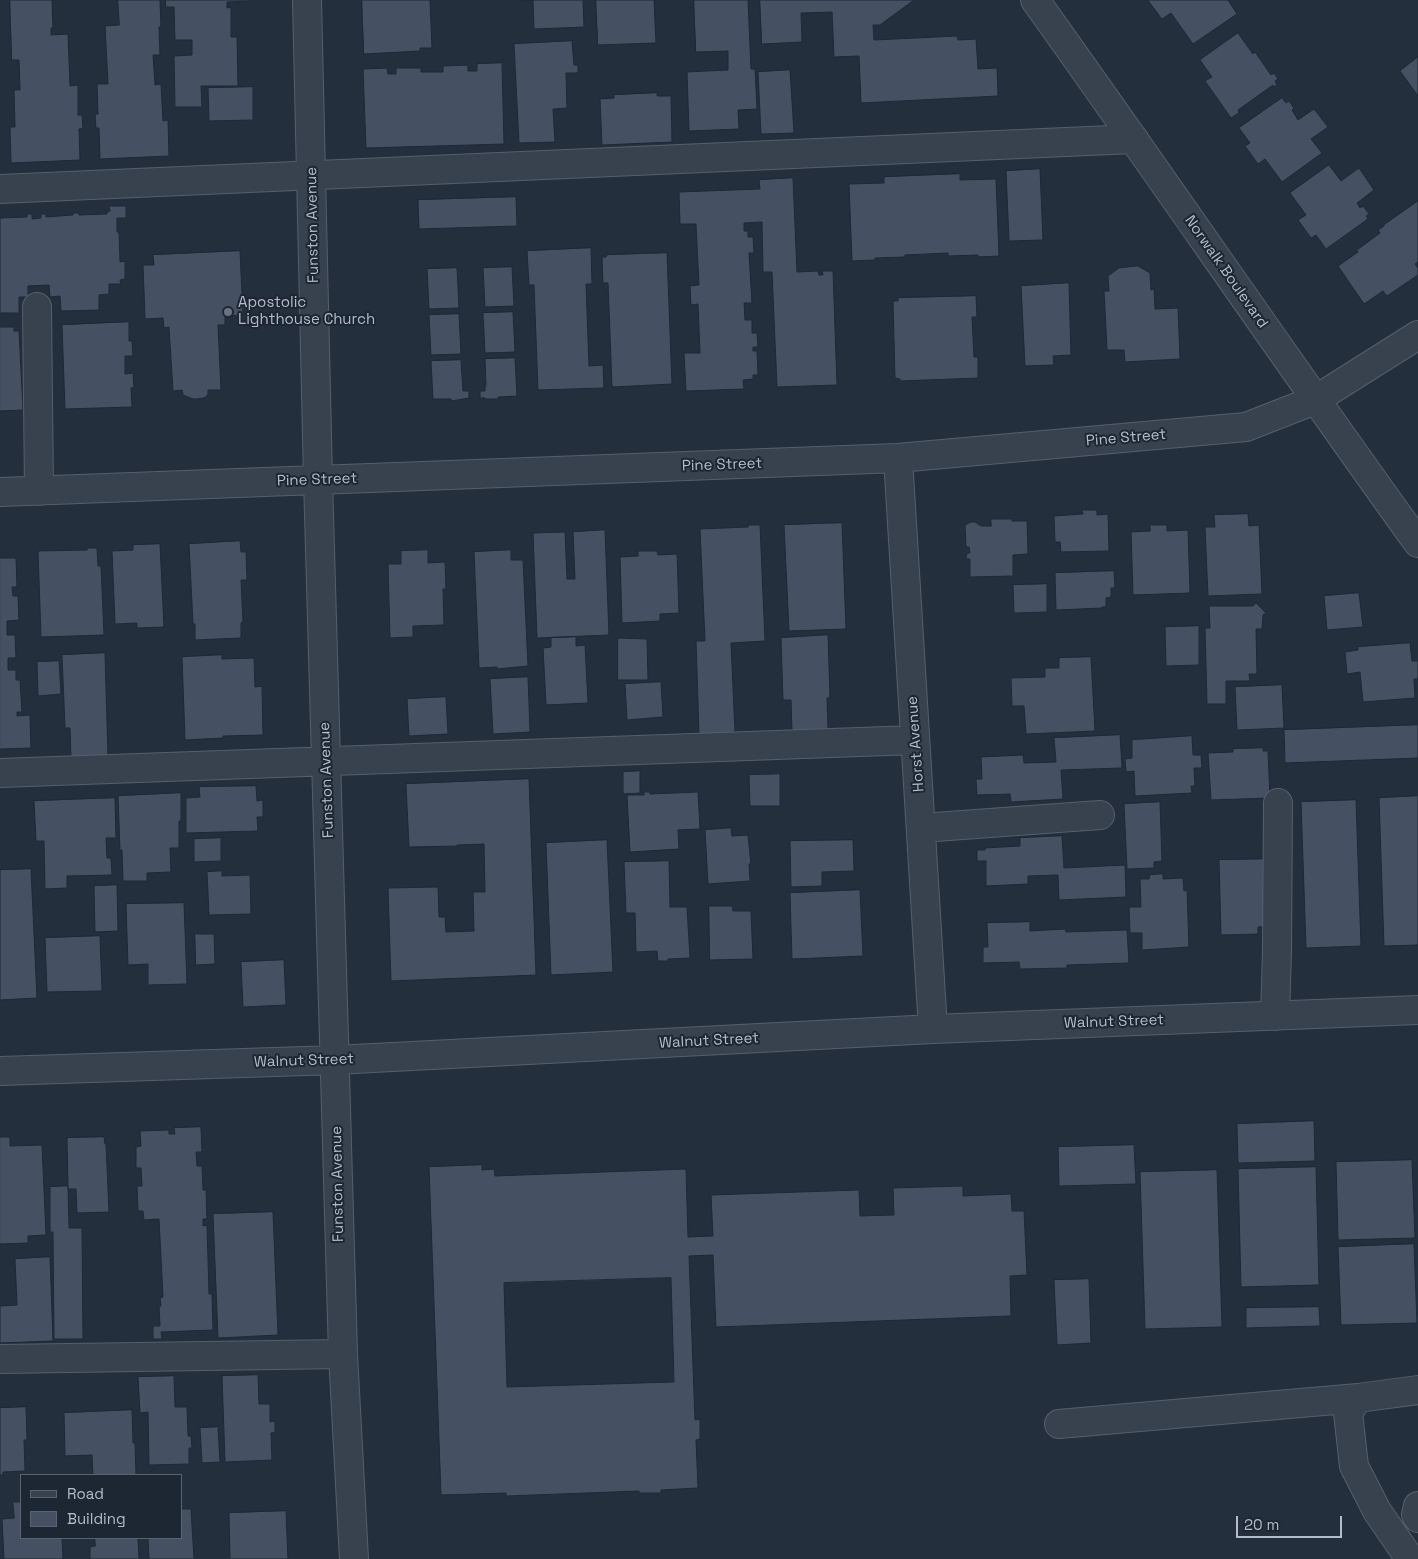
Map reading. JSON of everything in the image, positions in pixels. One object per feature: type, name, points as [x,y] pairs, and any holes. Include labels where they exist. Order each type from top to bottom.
[{"type":"street","name":"Funston Avenue","points":[[307,0],[318,480],[343,1354],[354,1559]]},
{"type":"street","name":"Norwalk Boulevard","points":[[1035,0],[1134,138],[1315,400],[1418,543]]},
{"type":"street","points":[[0,189],[1134,138]]},
{"type":"street","points":[[38,307],[39,490]]},
{"type":"street","name":"Pine Street","points":[[0,492],[898,458],[1246,427],[1315,400],[1418,335]]},
{"type":"street","name":"Horst Avenue","points":[[898,458],[933,1029]]},
{"type":"street","points":[[0,773],[915,740]]},
{"type":"street","points":[[1275,1016],[1278,951],[1278,803]]},
{"type":"street","points":[[921,828],[1100,814]]},
{"type":"street","name":"Walnut Street","points":[[0,1072],[335,1060],[933,1029],[1418,1010]]},
{"type":"street","points":[[0,1359],[343,1354]]},
{"type":"street","points":[[1059,1424],[1358,1398],[1418,1390]]},
{"type":"street","points":[[1358,1398],[1348,1413],[1354,1466],[1377,1510],[1410,1559]]},
{"type":"street","points":[[1418,1506],[1416,1515],[1418,1518]]},
{"type":"building","points":[[10,0],[52,0],[53,28],[51,28],[51,35],[68,34],[70,86],[78,85],[78,115],[82,115],[83,128],[79,129],[80,160],[11,163],[10,127],[15,127],[14,90],[20,90],[19,60],[12,60]]},
{"type":"building","points":[[118,0],[160,0],[160,55],[153,55],[155,85],[161,84],[163,121],[168,120],[169,156],[100,159],[99,128],[96,128],[95,114],[98,114],[97,84],[108,84],[105,26],[119,25]]},
{"type":"building","points":[[166,0],[249,0],[227,2],[227,8],[231,7],[231,37],[237,37],[238,86],[201,86],[202,107],[175,107],[174,56],[192,55],[192,40],[175,40],[174,7],[166,7]]},
{"type":"building","points":[[362,0],[430,0],[432,48],[420,48],[420,51],[364,54]]},
{"type":"building","points":[[533,0],[583,0],[584,27],[534,29]]},
{"type":"building","points":[[596,0],[654,0],[656,43],[598,45]]},
{"type":"building","points":[[694,0],[748,0],[751,69],[755,69],[757,109],[738,110],[739,129],[689,131],[687,72],[728,70],[728,51],[696,52]]},
{"type":"building","points":[[760,0],[914,0],[880,25],[873,25],[874,40],[957,36],[958,40],[976,39],[978,69],[997,68],[998,96],[861,103],[859,56],[834,57],[832,12],[801,13],[802,42],[762,44]]},
{"type":"building","points":[[1148,0],[1228,0],[1237,14],[1193,44],[1171,13],[1162,19]]},
{"type":"building","points":[[1238,33],[1253,54],[1255,52],[1271,75],[1274,73],[1278,79],[1275,81],[1277,85],[1274,87],[1273,85],[1238,110],[1239,113],[1231,118],[1205,81],[1212,77],[1200,60]]},
{"type":"building","points":[[572,41],[574,65],[578,65],[578,73],[566,73],[567,108],[553,109],[555,142],[519,143],[514,44]]},
{"type":"building","points":[[1418,57],[1418,96],[1400,71]]},
{"type":"building","points":[[502,63],[504,144],[366,148],[363,69],[387,68],[388,74],[396,74],[396,68],[421,68],[421,72],[443,72],[443,66],[468,65],[468,71],[477,71],[477,64]]},
{"type":"building","points":[[790,70],[794,133],[761,134],[758,72]]},
{"type":"building","points":[[253,87],[253,120],[209,121],[208,88]]},
{"type":"building","points":[[657,93],[657,96],[671,96],[672,142],[602,145],[600,99],[614,98],[614,95]]},
{"type":"building","points":[[1282,98],[1286,103],[1289,101],[1294,108],[1292,110],[1298,120],[1314,109],[1328,127],[1311,139],[1322,153],[1282,182],[1265,159],[1258,164],[1245,146],[1250,143],[1239,128]]},
{"type":"building","points":[[1329,165],[1341,181],[1359,168],[1374,190],[1357,203],[1360,208],[1363,206],[1369,214],[1366,216],[1368,219],[1326,249],[1316,235],[1311,238],[1298,220],[1306,215],[1290,193]]},
{"type":"building","points":[[1040,169],[1043,240],[1009,241],[1006,171]]},
{"type":"building","points":[[960,174],[960,180],[996,179],[999,256],[948,256],[948,253],[905,255],[904,257],[852,261],[849,184],[884,183],[884,177]]},
{"type":"building","points":[[793,178],[797,272],[818,271],[819,275],[823,275],[822,271],[833,271],[837,385],[777,387],[772,272],[763,272],[762,222],[744,223],[744,231],[748,231],[748,237],[753,237],[754,253],[749,253],[752,303],[744,303],[745,320],[752,320],[752,333],[757,333],[758,347],[753,347],[753,351],[757,351],[758,375],[753,375],[753,379],[743,380],[744,389],[686,391],[684,353],[700,353],[698,304],[691,305],[690,286],[699,285],[696,224],[680,224],[679,192],[760,189],[759,180]]},
{"type":"building","points":[[516,197],[517,226],[419,229],[418,200]]},
{"type":"building","points":[[1418,201],[1418,262],[1415,264],[1418,268],[1418,275],[1387,296],[1383,291],[1364,304],[1338,266],[1380,233],[1378,230],[1384,225]]},
{"type":"building","points":[[109,206],[126,206],[126,218],[117,218],[120,262],[125,261],[125,279],[120,280],[121,284],[109,284],[109,294],[99,295],[99,310],[61,311],[60,296],[50,297],[49,285],[28,286],[28,297],[19,297],[19,313],[0,313],[0,218],[27,217],[27,214],[32,214],[32,219],[41,218],[41,214],[46,214],[46,217],[73,215],[73,213],[79,213],[79,215],[107,214],[110,211]]},
{"type":"building","points":[[591,248],[592,284],[586,284],[589,366],[603,365],[604,388],[538,390],[534,285],[529,285],[527,251]]},
{"type":"building","points":[[240,251],[243,315],[225,316],[225,325],[218,325],[221,390],[208,390],[208,395],[204,398],[193,399],[183,395],[182,390],[173,391],[169,327],[164,328],[163,318],[145,319],[143,265],[154,265],[153,255]]},
{"type":"building","points":[[667,253],[672,384],[612,387],[608,283],[603,283],[602,257],[607,255]]},
{"type":"building","points":[[1138,266],[1150,273],[1151,290],[1154,289],[1155,309],[1178,308],[1180,359],[1125,362],[1124,350],[1107,350],[1104,291],[1109,291],[1108,276],[1119,268]]},
{"type":"building","points":[[512,267],[514,306],[485,307],[483,268]]},
{"type":"building","points":[[457,268],[459,308],[429,309],[427,269]]},
{"type":"building","points":[[1069,283],[1071,355],[1053,356],[1054,365],[1025,366],[1021,286]]},
{"type":"building","points":[[976,296],[977,317],[972,317],[974,357],[978,357],[978,378],[900,381],[900,379],[895,378],[893,301],[898,301],[898,298]]},
{"type":"building","points":[[513,312],[515,352],[485,353],[483,313]]},
{"type":"building","points":[[459,314],[461,354],[431,355],[429,315]]},
{"type":"building","points":[[129,322],[129,341],[132,341],[133,356],[125,356],[125,374],[133,373],[134,388],[131,388],[132,407],[65,409],[62,325]]},
{"type":"building","points":[[0,327],[14,327],[14,331],[19,331],[23,410],[0,411]]},
{"type":"building","points":[[515,358],[517,396],[498,397],[498,399],[480,398],[480,391],[485,391],[486,386],[485,359]]},
{"type":"building","points":[[461,360],[463,391],[469,391],[469,398],[451,401],[451,399],[433,399],[431,361]]},
{"type":"building","points":[[1082,510],[1097,510],[1097,515],[1108,514],[1109,551],[1061,552],[1060,542],[1055,542],[1054,516],[1083,514]]},
{"type":"building","points":[[1248,514],[1249,526],[1259,525],[1262,594],[1208,596],[1205,527],[1215,527],[1214,515]]},
{"type":"building","points":[[991,519],[1027,521],[1028,554],[1013,555],[1013,576],[970,577],[970,559],[966,559],[967,553],[970,553],[969,547],[966,547],[965,525],[975,522],[981,526],[991,526]]},
{"type":"building","points":[[842,523],[846,629],[789,631],[784,525]]},
{"type":"building","points":[[748,525],[760,525],[765,641],[731,643],[735,732],[699,734],[696,641],[705,641],[700,529],[748,527]]},
{"type":"building","points":[[1150,525],[1167,525],[1167,531],[1188,530],[1190,593],[1133,595],[1131,532],[1150,531]]},
{"type":"building","points":[[605,530],[609,635],[537,638],[533,533],[565,532],[567,579],[575,579],[573,532]]},
{"type":"building","points":[[240,541],[241,552],[246,552],[247,580],[241,580],[243,622],[241,623],[241,638],[195,640],[189,544]]},
{"type":"building","points":[[160,544],[164,627],[137,628],[137,623],[115,624],[112,551],[133,550],[133,545]]},
{"type":"building","points":[[87,548],[97,548],[98,566],[101,566],[104,635],[41,637],[38,551],[87,550]]},
{"type":"building","points":[[428,550],[428,563],[445,562],[446,589],[443,589],[444,625],[413,626],[413,637],[390,638],[388,564],[401,564],[401,551]]},
{"type":"building","points":[[511,550],[511,560],[523,560],[528,666],[497,669],[497,667],[479,668],[474,552]]},
{"type":"building","points":[[638,551],[657,551],[658,555],[677,554],[679,613],[660,614],[660,621],[622,623],[620,557],[638,556]]},
{"type":"building","points":[[0,558],[16,558],[17,587],[12,587],[13,596],[18,596],[19,620],[7,621],[7,635],[15,635],[16,658],[8,658],[8,670],[16,670],[16,680],[20,680],[22,712],[17,712],[17,716],[30,715],[31,748],[0,749]]},
{"type":"building","points":[[1114,571],[1115,588],[1111,588],[1111,597],[1106,598],[1106,607],[1056,610],[1055,573]]},
{"type":"building","points":[[1047,584],[1047,612],[1014,613],[1013,585]]},
{"type":"building","points":[[1359,593],[1363,627],[1327,630],[1324,596]]},
{"type":"building","points":[[1256,603],[1266,613],[1263,615],[1262,629],[1256,629],[1257,674],[1249,674],[1250,681],[1226,681],[1226,704],[1207,704],[1205,628],[1210,628],[1209,606],[1253,606]]},
{"type":"building","points":[[1199,626],[1199,665],[1166,666],[1165,627]]},
{"type":"building","points":[[828,635],[830,698],[827,698],[828,729],[792,731],[791,700],[783,700],[781,638]]},
{"type":"building","points":[[576,637],[576,646],[585,645],[588,703],[546,705],[543,648],[551,647],[551,638]]},
{"type":"building","points":[[618,638],[647,639],[648,680],[618,680]]},
{"type":"building","points":[[1410,643],[1412,661],[1418,661],[1418,679],[1414,679],[1415,698],[1363,702],[1360,672],[1347,674],[1345,652],[1358,650],[1358,647]]},
{"type":"building","points":[[105,653],[108,757],[71,758],[70,728],[65,728],[62,655]]},
{"type":"building","points":[[222,655],[222,659],[254,658],[255,687],[262,686],[263,735],[223,736],[223,738],[185,740],[182,657]]},
{"type":"building","points":[[1091,657],[1095,731],[1026,734],[1024,706],[1012,706],[1011,678],[1045,677],[1045,668],[1059,668],[1059,658]]},
{"type":"building","points":[[59,661],[61,694],[38,696],[37,662]]},
{"type":"building","points":[[528,677],[530,732],[493,734],[490,679]]},
{"type":"building","points":[[661,682],[663,717],[627,720],[625,684]]},
{"type":"building","points":[[1282,685],[1284,728],[1237,730],[1235,687]]},
{"type":"building","points":[[446,697],[448,734],[409,736],[407,699]]},
{"type":"building","points":[[1418,725],[1418,758],[1285,763],[1284,730]]},
{"type":"building","points":[[1120,735],[1122,768],[1061,770],[1063,799],[1011,802],[1010,794],[977,795],[976,779],[982,779],[981,757],[1023,755],[1024,763],[1056,762],[1054,738]]},
{"type":"building","points":[[1192,736],[1193,755],[1201,755],[1202,768],[1194,768],[1195,786],[1191,786],[1192,793],[1135,796],[1134,771],[1126,772],[1125,759],[1132,758],[1132,740]]},
{"type":"building","points":[[1263,748],[1263,751],[1268,751],[1270,798],[1211,800],[1208,753],[1233,752],[1233,749]]},
{"type":"building","points":[[640,771],[640,793],[623,794],[623,772]]},
{"type":"building","points":[[780,774],[780,806],[750,806],[749,775]]},
{"type":"building","points":[[529,779],[536,975],[391,981],[388,888],[438,887],[439,917],[445,917],[446,932],[474,931],[473,892],[485,892],[484,844],[409,847],[406,784]]},
{"type":"building","points":[[256,786],[257,801],[263,800],[263,817],[257,817],[258,831],[186,833],[186,798],[200,797],[199,787]]},
{"type":"building","points":[[644,792],[650,792],[650,794],[698,792],[700,829],[678,830],[679,849],[630,852],[627,795],[644,795]]},
{"type":"building","points":[[181,793],[179,848],[170,848],[171,872],[147,873],[147,881],[123,881],[118,796]]},
{"type":"building","points":[[1418,796],[1418,945],[1384,946],[1379,798]]},
{"type":"building","points":[[115,798],[116,838],[106,838],[107,858],[111,858],[112,875],[67,876],[67,888],[45,889],[44,841],[36,841],[34,801]]},
{"type":"building","points":[[1356,800],[1361,946],[1306,948],[1301,802]]},
{"type":"building","points":[[1160,802],[1162,861],[1154,862],[1154,868],[1127,869],[1124,804]]},
{"type":"building","points":[[731,828],[732,836],[748,835],[751,864],[749,864],[750,881],[708,884],[705,830]]},
{"type":"building","points":[[1062,836],[1064,868],[1125,865],[1126,897],[1059,900],[1058,875],[1028,876],[1028,884],[986,886],[986,861],[977,861],[977,850],[1020,846],[1020,838]]},
{"type":"building","points":[[221,838],[221,861],[194,862],[194,839]]},
{"type":"building","points":[[607,840],[613,972],[551,975],[546,843]]},
{"type":"building","points":[[853,840],[854,871],[822,872],[822,886],[791,887],[790,841]]},
{"type":"building","points":[[1270,859],[1271,926],[1258,927],[1258,934],[1221,935],[1219,860]]},
{"type":"building","points":[[669,861],[670,907],[687,907],[690,958],[658,961],[657,951],[636,952],[635,913],[626,913],[624,862]]},
{"type":"building","points":[[31,869],[37,998],[0,1000],[0,870]]},
{"type":"building","points":[[222,871],[222,876],[250,875],[251,914],[209,915],[207,872]]},
{"type":"building","points":[[1163,874],[1163,879],[1183,878],[1184,891],[1187,890],[1189,947],[1142,950],[1142,933],[1130,933],[1129,907],[1141,907],[1140,879],[1149,879],[1150,875]]},
{"type":"building","points":[[117,885],[118,931],[95,932],[94,886]]},
{"type":"building","points":[[860,890],[863,956],[792,959],[790,893]]},
{"type":"building","points":[[184,903],[187,984],[148,985],[148,964],[128,965],[126,904]]},
{"type":"building","points":[[709,906],[732,906],[733,911],[751,911],[753,959],[710,960]]},
{"type":"building","points":[[1030,922],[1030,931],[1065,929],[1066,932],[1127,930],[1129,963],[1067,965],[1067,968],[1020,969],[1019,962],[983,963],[983,947],[988,947],[987,923]]},
{"type":"building","points":[[195,934],[214,934],[215,964],[196,965]]},
{"type":"building","points":[[100,936],[102,991],[47,992],[45,938]]},
{"type":"building","points":[[284,960],[286,1005],[243,1007],[241,962]]},
{"type":"building","points":[[1314,1121],[1315,1161],[1238,1163],[1237,1124]]},
{"type":"building","points":[[201,1127],[202,1152],[196,1152],[197,1166],[202,1166],[203,1190],[206,1190],[207,1219],[203,1219],[203,1226],[207,1225],[209,1294],[212,1294],[213,1330],[161,1332],[162,1339],[153,1339],[153,1326],[160,1326],[159,1306],[161,1306],[160,1298],[163,1297],[159,1219],[144,1220],[143,1211],[138,1211],[137,1186],[142,1186],[141,1168],[136,1168],[136,1147],[141,1146],[140,1131],[169,1130],[169,1134],[175,1134],[174,1128]]},
{"type":"building","points":[[0,1137],[10,1137],[10,1146],[42,1145],[46,1235],[28,1236],[28,1243],[0,1244]]},
{"type":"building","points":[[104,1137],[106,1144],[109,1212],[77,1213],[76,1189],[68,1189],[67,1138]]},
{"type":"building","points":[[1134,1145],[1136,1184],[1059,1186],[1058,1147]]},
{"type":"building","points":[[1412,1160],[1415,1238],[1338,1240],[1336,1162]]},
{"type":"building","points":[[482,1165],[482,1170],[494,1169],[495,1176],[686,1169],[688,1237],[713,1236],[711,1195],[859,1190],[860,1216],[894,1215],[893,1188],[963,1186],[963,1196],[1011,1194],[1012,1211],[1024,1211],[1027,1275],[1010,1276],[1011,1316],[716,1327],[713,1255],[689,1256],[695,1420],[700,1419],[700,1439],[696,1440],[698,1488],[661,1490],[661,1493],[639,1493],[639,1491],[506,1496],[506,1493],[441,1495],[429,1167]],"holes":[[[671,1278],[674,1382],[507,1387],[504,1283]]]},
{"type":"building","points":[[1316,1167],[1319,1285],[1241,1287],[1238,1169]]},
{"type":"building","points":[[1217,1170],[1222,1327],[1145,1329],[1140,1172]]},
{"type":"building","points":[[68,1186],[69,1228],[82,1228],[83,1339],[54,1339],[53,1232],[50,1232],[50,1187]]},
{"type":"building","points":[[273,1212],[278,1335],[218,1338],[213,1214]]},
{"type":"building","points":[[1414,1244],[1417,1323],[1341,1325],[1338,1247]]},
{"type":"building","points":[[50,1257],[53,1341],[0,1343],[0,1306],[17,1305],[15,1259]]},
{"type":"building","points":[[1089,1279],[1091,1343],[1057,1345],[1054,1280]]},
{"type":"building","points":[[1319,1307],[1320,1326],[1246,1328],[1246,1308]]},
{"type":"building","points":[[258,1375],[259,1404],[270,1404],[270,1422],[275,1421],[275,1432],[271,1433],[272,1460],[225,1462],[222,1376]]},
{"type":"building","points":[[174,1376],[175,1407],[187,1407],[188,1436],[191,1436],[192,1448],[189,1448],[189,1464],[149,1465],[148,1412],[140,1413],[138,1377]]},
{"type":"building","points":[[26,1407],[27,1440],[24,1440],[25,1471],[3,1472],[3,1475],[0,1475],[0,1408]]},
{"type":"building","points":[[132,1410],[136,1474],[93,1474],[92,1455],[65,1456],[64,1413]]},
{"type":"building","points":[[218,1427],[220,1462],[202,1463],[200,1428]]},
{"type":"building","points":[[13,1502],[20,1502],[20,1539],[62,1539],[63,1559],[4,1559],[2,1519],[14,1518]]},
{"type":"building","points":[[182,1509],[191,1509],[194,1559],[149,1559],[148,1539],[182,1539]]},
{"type":"building","points":[[286,1511],[288,1559],[230,1559],[229,1513]]},
{"type":"building","points":[[95,1539],[138,1539],[139,1559],[90,1559],[90,1547],[95,1546]]},
{"type":"place","name":"Apostolic Lighthouse Church","points":[[228,312]]}]
